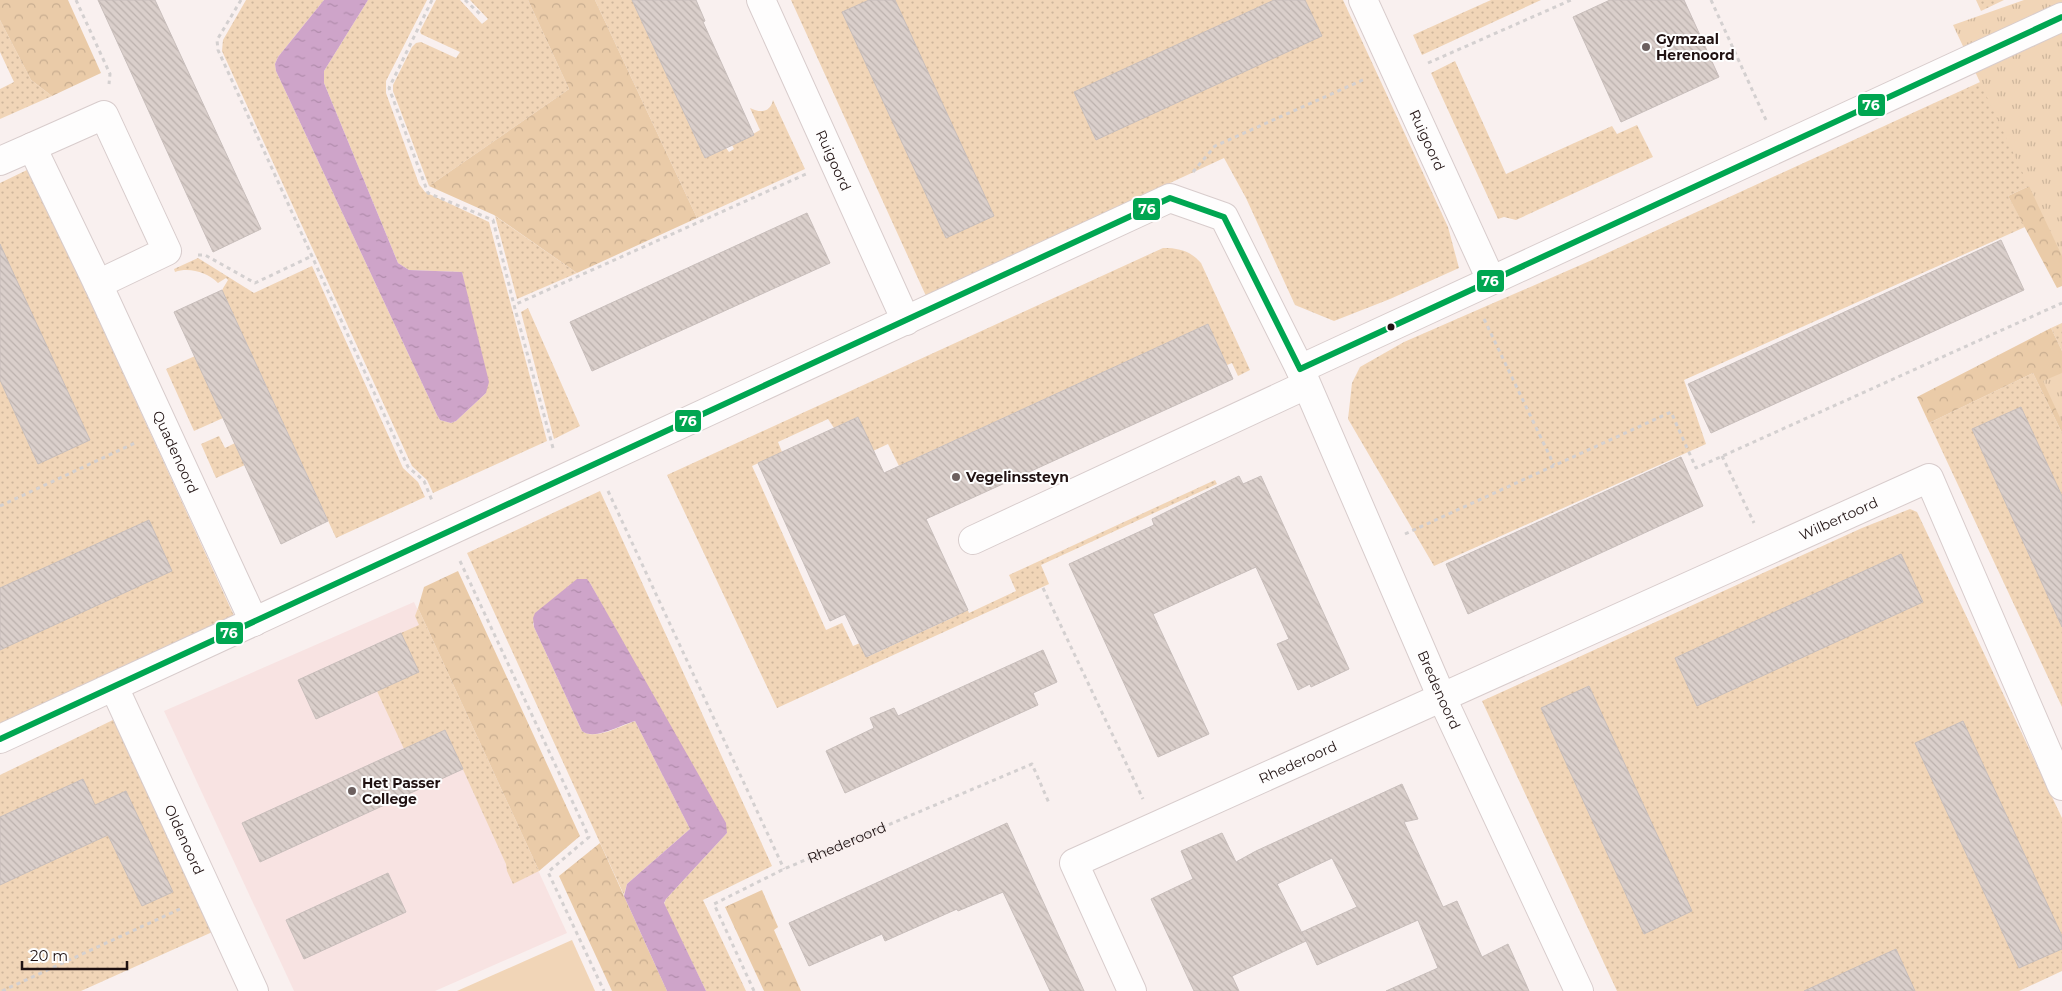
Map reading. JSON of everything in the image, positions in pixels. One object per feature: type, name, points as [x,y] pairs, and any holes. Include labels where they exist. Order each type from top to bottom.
[{"type":"street","name":"Ruigoord","points":[[761,0],[906,321]]},
{"type":"street","name":"Ruigoord","points":[[1363,0],[1395,71],[1481,285]]},
{"type":"street","points":[[973,540],[1303,377],[1481,285],[2062,17]]},
{"type":"street","points":[[0,161],[104,115],[167,251],[98,284]]},
{"type":"street","name":"Quadenoord","points":[[32,147],[98,284],[254,622]]},
{"type":"street","points":[[0,739],[1170,198]]},
{"type":"street","name":"Bredenoord","points":[[1170,198],[1224,217],[1303,377],[1442,698],[1579,991]]},
{"type":"street","name":"Wilbertoord","points":[[1442,698],[1929,478],[2062,786]]},
{"type":"street","name":"Oldenoord","points":[[114,686],[254,991]]},
{"type":"street","name":"Rhederoord","points":[[1132,991],[1074,863],[1442,698]]},
{"type":"path","points":[[76,0],[110,74],[104,115]]},
{"type":"path","points":[[241,0],[217,40],[218,50],[408,467],[424,481],[588,837],[548,872],[604,991]]},
{"type":"path","points":[[432,0],[389,88],[428,193],[493,220],[514,305],[562,480]]},
{"type":"path","points":[[465,0],[482,16]]},
{"type":"path","points":[[1170,198],[1215,146],[1571,0]]},
{"type":"path","points":[[1711,0],[1778,148]]},
{"type":"path","points":[[514,305],[833,162]]},
{"type":"path","points":[[167,251],[205,256],[255,283],[312,256]]},
{"type":"path","points":[[1481,285],[1554,465]]},
{"type":"path","points":[[1377,546],[1672,412],[1696,468],[2062,303]]},
{"type":"path","points":[[0,506],[165,430]]},
{"type":"path","points":[[1722,456],[1767,550]]},
{"type":"path","points":[[595,464],[784,869]]},
{"type":"path","points":[[1044,588],[1155,826]]},
{"type":"path","name":"Rhederoord","points":[[754,991],[714,904],[784,869],[1032,764],[1049,803]]},
{"type":"path","points":[[2,991],[210,895]]},
{"type":"shaded area","name":"Het Passer College","points":[[414,602],[567,933],[435,991],[294,991],[164,711]]},
{"type":"green space","points":[[0,0],[68,0],[101,73],[52,96],[31,80],[0,20]]},
{"type":"green space","points":[[246,0],[324,0],[278,57],[275,64],[276,71],[437,415],[440,420],[451,423],[456,421],[486,393],[462,272],[409,270],[398,263],[324,83],[324,71],[368,0],[427,0],[386,81],[386,93],[419,184],[425,192],[489,222],[547,441],[433,493],[427,480],[412,466],[222,51],[223,40]]},
{"type":"green space","points":[[436,0],[460,0],[482,24],[488,19],[470,0],[528,0],[569,89],[429,186],[393,91],[393,85],[412,47],[416,43],[421,42],[456,58],[460,52],[421,34],[420,31]]},
{"type":"green space","points":[[528,0],[595,0],[697,218],[577,273],[494,215],[429,186],[569,89]]},
{"type":"green space","points":[[595,0],[632,0],[705,158],[726,148],[729,152],[734,149],[732,145],[754,135],[760,130],[750,108],[757,111],[767,110],[773,100],[805,169],[697,218]]},
{"type":"green space","points":[[791,0],[1343,0],[1448,227],[1459,268],[1390,299],[1334,321],[1295,305],[1246,198],[1224,158],[926,296]]},
{"type":"green space","points":[[1491,0],[1541,0],[1422,55],[1413,35]]},
{"type":"green space","points":[[1976,0],[2004,0],[1981,11]]},
{"type":"green space","points":[[2024,0],[2062,0],[2062,256],[1953,25]]},
{"type":"green space","points":[[0,20],[31,80],[52,96],[0,119],[0,89],[14,82],[0,52]]},
{"type":"green space","points":[[2062,45],[2062,286],[2057,288],[2008,196],[2055,174]]},
{"type":"green space","points":[[1455,61],[1506,174],[1612,126],[1617,134],[1637,125],[1653,157],[1516,220],[1504,217],[1498,219],[1431,73]]},
{"type":"green space","points":[[2004,71],[2055,174],[2008,196],[2025,227],[1684,380],[1706,444],[1434,566],[1348,419],[1352,383],[1360,367],[1404,342],[1592,260]]},
{"type":"green space","points":[[27,170],[80,279],[235,618],[0,727],[0,183]]},
{"type":"green space","points":[[495,216],[577,273],[517,299]]},
{"type":"green space","points":[[1163,248],[1184,251],[1201,263],[1250,370],[1238,376],[1232,363],[1227,365],[1208,324],[899,466],[888,444],[873,451],[858,417],[834,428],[828,419],[778,442],[782,452],[752,466],[826,630],[842,623],[853,646],[860,643],[867,657],[956,616],[950,602],[966,606],[969,613],[1016,591],[1009,575],[1215,480],[1217,484],[1041,565],[1049,584],[777,708],[667,475]]},
{"type":"green space","points":[[198,258],[254,293],[312,266],[403,468],[418,482],[425,497],[336,538],[222,290],[228,280],[226,278],[218,283],[203,273],[192,270],[175,272],[174,269]]},
{"type":"green space","points":[[528,308],[580,426],[554,439],[521,312]]},
{"type":"green space","points":[[2062,323],[2062,351],[2051,328]]},
{"type":"green space","points":[[2051,328],[2062,351],[2062,433],[2033,373],[1929,423],[1917,397]]},
{"type":"green space","points":[[195,356],[223,418],[194,431],[166,369]]},
{"type":"green space","points":[[2033,373],[2062,433],[2062,707],[1929,423]]},
{"type":"green space","points":[[2062,373],[2062,422],[2043,381]]},
{"type":"green space","points":[[219,436],[225,448],[235,443],[245,465],[216,478],[201,444]]},
{"type":"green space","points":[[600,491],[772,866],[703,900],[746,991],[706,991],[664,904],[666,899],[727,833],[590,583],[533,623],[534,627],[582,731],[587,734],[601,734],[635,721],[690,829],[627,884],[624,895],[467,553]]},
{"type":"green space","points":[[1910,509],[1917,512],[2062,818],[2062,971],[2019,991],[1617,991],[1482,701],[1862,528]]},
{"type":"green space","points":[[458,571],[580,836],[539,871],[418,608],[424,587]]},
{"type":"green space","points":[[418,608],[539,871],[513,884],[506,864],[445,730],[404,749],[377,691],[401,633],[419,625],[415,616]]},
{"type":"green space","points":[[117,718],[219,929],[81,991],[0,991],[0,775]]},
{"type":"green space","points":[[600,843],[667,991],[612,991],[559,876]]},
{"type":"green space","points":[[762,890],[778,927],[774,930],[801,991],[764,991],[725,907]]},
{"type":"green space","points":[[572,940],[595,991],[457,991]]},
{"type":"water","points":[[324,0],[368,0],[324,71],[324,83],[398,263],[409,270],[462,272],[489,382],[486,393],[456,421],[451,423],[440,420],[437,415],[276,71],[275,64],[278,57]]},
{"type":"water","points":[[577,579],[587,579],[590,583],[726,823],[727,833],[664,903],[706,991],[667,991],[624,896],[627,884],[690,829],[635,721],[601,733],[587,734],[582,731],[534,627],[533,618],[535,613]]},
{"type":"building","points":[[98,0],[155,0],[261,229],[213,252]]},
{"type":"building","points":[[632,0],[696,0],[705,21],[703,22],[754,135],[705,158]]},
{"type":"building","points":[[869,0],[895,0],[994,216],[946,238],[842,12]]},
{"type":"building","points":[[1274,0],[1305,0],[1322,36],[1096,140],[1074,92]]},
{"type":"building","name":"Gymzaal Herenoord","points":[[1610,0],[1684,0],[1719,77],[1621,122],[1573,17]]},
{"type":"building","points":[[807,213],[830,263],[592,371],[570,322]]},
{"type":"building","points":[[2001,240],[2024,290],[1711,433],[1688,384]]},
{"type":"building","points":[[0,244],[90,440],[38,464],[0,380]]},
{"type":"building","points":[[222,290],[328,521],[281,544],[174,312]]},
{"type":"building","name":"Vegelinssteyn","points":[[1208,324],[1233,379],[926,519],[968,610],[866,657],[845,614],[830,621],[758,463],[858,417],[884,473]]},
{"type":"building","points":[[2021,407],[2062,496],[2062,627],[1972,429]]},
{"type":"building","points":[[1681,457],[1703,506],[1468,614],[1446,564]]},
{"type":"building","points":[[1239,476],[1243,484],[1261,476],[1349,669],[1311,687],[1310,684],[1298,690],[1277,644],[1289,639],[1256,567],[1153,614],[1209,734],[1158,757],[1069,564],[1154,525],[1152,519]]},
{"type":"building","points":[[149,520],[172,571],[0,650],[0,588]]},
{"type":"building","points":[[1901,554],[1923,602],[1697,706],[1675,658]]},
{"type":"building","points":[[401,633],[419,672],[316,719],[298,680]]},
{"type":"building","points":[[1043,650],[1057,682],[1033,693],[1038,705],[845,793],[826,751],[874,728],[870,718],[894,708],[898,716]]},
{"type":"building","points":[[1589,686],[1692,911],[1644,934],[1541,708]]},
{"type":"building","points":[[1963,721],[2062,936],[2062,949],[2019,968],[1915,743]]},
{"type":"building","points":[[445,730],[463,769],[260,862],[242,823]]},
{"type":"building","points":[[83,779],[95,805],[126,791],[173,892],[142,906],[108,835],[0,885],[0,817]]},
{"type":"building","points":[[1402,784],[1418,819],[1404,822],[1443,907],[1457,901],[1482,957],[1508,944],[1529,991],[1386,991],[1438,968],[1418,920],[1317,965],[1302,932],[1357,907],[1332,858],[1277,884],[1306,941],[1232,976],[1239,991],[1194,991],[1151,899],[1193,879],[1181,851],[1222,833],[1236,862]]},
{"type":"building","points":[[1007,823],[1084,991],[1050,991],[1003,892],[958,911],[957,909],[885,941],[882,934],[809,966],[789,923]]},
{"type":"building","points":[[388,873],[406,912],[304,959],[286,920]]},
{"type":"building","points":[[1896,949],[1915,991],[1804,991]]},
{"type":"transit line","name":"76","points":[[1300,369],[2062,17]]},
{"type":"transit line","name":"76","points":[[0,739],[1170,198],[1224,217],[1300,369]]},
{"type":"place","name":"Gymzaal Herenoord","points":[[1646,47]]},
{"type":"place","name":"Vegelinssteyn","points":[[956,477]]},
{"type":"place","name":"Het Passer College","points":[[352,791]]}]
